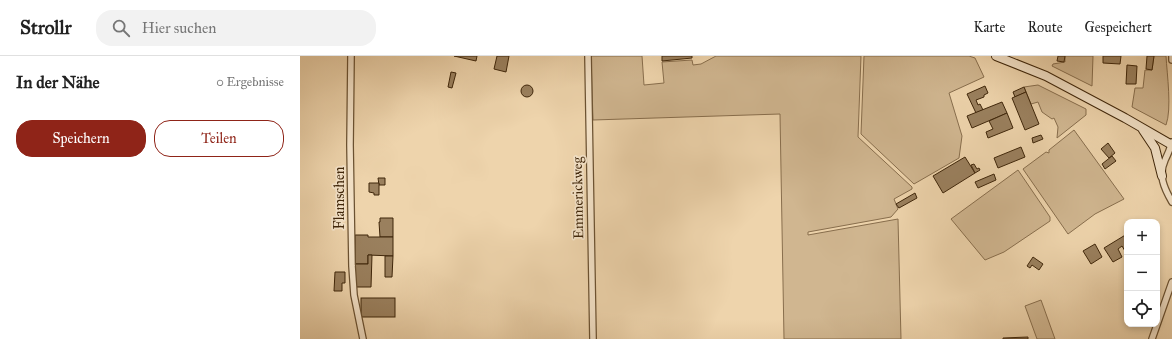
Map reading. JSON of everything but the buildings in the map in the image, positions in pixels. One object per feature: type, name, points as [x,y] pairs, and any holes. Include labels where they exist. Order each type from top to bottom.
[{"type":"main road","points":[[996,56],[1046,76],[1172,144]]},
{"type":"main road","points":[[1140,127],[1154,145],[1162,176]]},
{"type":"street","name":"Flamschen","points":[[351,56],[350,145],[352,266],[354,295],[363,339]]},
{"type":"street","name":"Emmerickweg","points":[[588,56],[593,339]]},
{"type":"street","points":[[1172,144],[1163,165],[1162,176],[1164,187],[1172,202]]},
{"type":"street","points":[[1152,339],[1172,282]]},
{"type":"shaded area","points":[[591,56],[642,56],[644,85],[664,83],[662,62],[692,60],[693,65],[701,64],[716,56],[861,56],[858,137],[912,187],[912,189],[894,199],[898,209],[891,217],[808,232],[808,235],[898,219],[901,339],[784,339],[780,114],[593,120]]},
{"type":"shaded area","points":[[864,56],[969,56],[975,58],[984,77],[949,93],[962,136],[959,158],[914,184],[861,134]]},
{"type":"shaded area","points":[[1065,56],[1093,56],[1092,86],[1052,66],[1053,64],[1065,62]]},
{"type":"shaded area","points":[[1154,56],[1166,56],[1169,110],[1166,125],[1132,107],[1135,88],[1143,88],[1145,70],[1152,70]]},
{"type":"shaded area","points":[[1038,85],[1086,109],[1086,115],[1057,138],[1058,127],[1054,118],[1052,119],[1042,112],[1038,102],[1031,104],[1024,87]]},
{"type":"shaded area","points":[[1074,130],[1124,199],[1095,214],[1068,234],[1023,169],[1046,152],[1049,153],[1049,150]]},
{"type":"shaded area","points":[[1018,170],[1050,217],[1050,221],[1004,252],[985,260],[951,219]]},
{"type":"shaded area","points":[[1041,300],[1055,339],[1037,339],[1025,306]]}]
